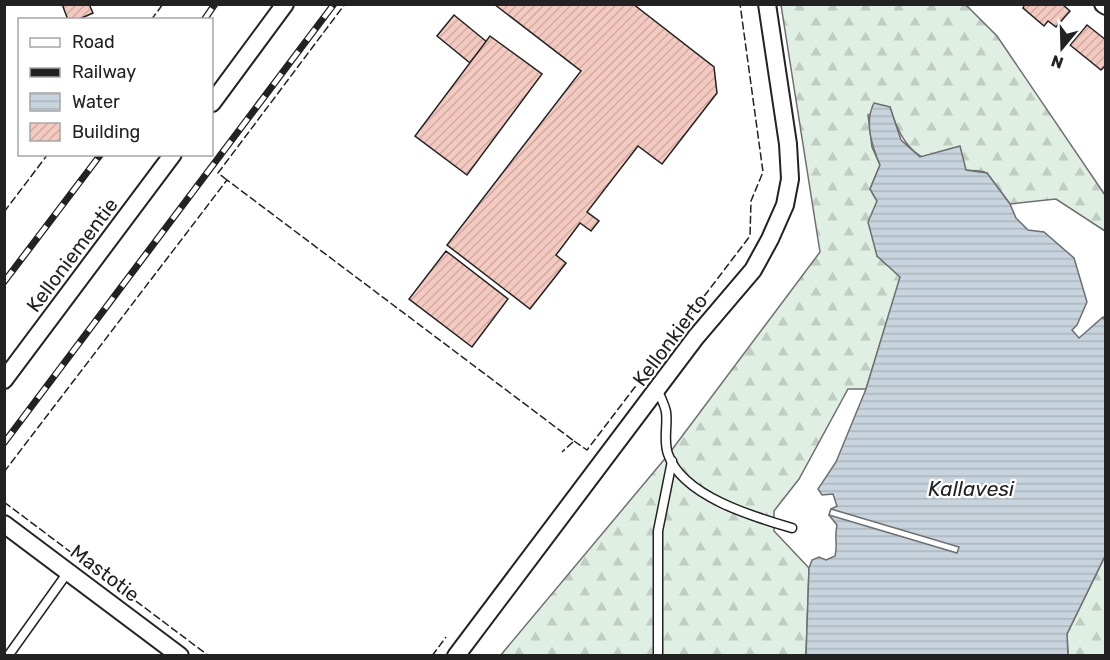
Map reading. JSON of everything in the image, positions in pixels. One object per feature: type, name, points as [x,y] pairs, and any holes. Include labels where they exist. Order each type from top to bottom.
[{"type":"street","points":[[213,102],[285,4]]},
{"type":"street","name":"Kellonkierto","points":[[456,656],[696,337],[753,270],[785,205],[790,179],[788,144],[767,4]]},
{"type":"street","name":"Kelloniementie","points":[[4,380],[172,156]]},
{"type":"street","name":"Mastotie","points":[[6,529],[68,572],[180,656]]},
{"type":"lane","points":[[658,390],[666,411],[665,439],[672,461],[681,475],[723,505],[792,528]]},
{"type":"lane","points":[[658,656],[658,531],[672,461]]},
{"type":"lane","points":[[8,656],[68,572]]},
{"type":"green space","points":[[781,5],[966,5],[997,36],[1105,195],[1105,231],[1056,199],[1010,204],[987,173],[948,167],[915,152],[901,135],[890,107],[868,115],[872,147],[880,165],[870,189],[877,201],[877,256],[901,276],[866,389],[848,389],[799,479],[774,511],[774,531],[809,568],[806,655],[500,656],[668,455],[820,252]]},
{"type":"green space","points":[[1105,556],[1105,655],[1068,655],[1067,634]]},
{"type":"water","name":"Kallavesi","points":[[874,103],[890,107],[901,140],[920,157],[960,146],[966,170],[987,173],[1010,204],[1016,218],[1028,230],[1044,232],[1074,258],[1087,302],[1077,325],[1072,330],[1079,338],[1103,317],[1105,321],[1105,556],[1067,634],[1068,655],[806,656],[809,568],[812,560],[819,557],[826,560],[835,556],[836,548],[837,525],[829,515],[831,509],[837,506],[833,494],[822,495],[818,489],[836,462],[866,389],[900,277],[877,256],[868,222],[877,201],[870,189],[880,165],[869,126]]},
{"type":"pier","points":[[831,509],[959,547],[957,553],[829,515]]},
{"type":"building","points":[[62,4],[89,4],[93,13],[82,18],[67,18]]},
{"type":"building","points":[[494,4],[633,4],[714,67],[717,93],[662,164],[638,146],[587,212],[599,221],[591,231],[580,223],[556,255],[566,263],[530,309],[447,245],[581,71]]},
{"type":"building","points":[[1025,4],[1062,4],[1070,11],[1056,27],[1048,21],[1044,26],[1023,8]]},
{"type":"building","points":[[454,15],[487,42],[470,63],[437,36]]},
{"type":"building","points":[[1087,25],[1106,40],[1106,65],[1101,70],[1070,45]]},
{"type":"building","points":[[490,36],[542,74],[467,175],[415,136]]},
{"type":"building","points":[[446,251],[508,299],[472,347],[409,299]]},
{"type":"railway","points":[[205,18],[215,4]]},
{"type":"railway","points":[[4,443],[334,4]]},
{"type":"railway","points":[[4,282],[99,156]]},
{"type":"fence","points":[[152,18],[163,4]]},
{"type":"fence","points":[[227,180],[218,173],[345,4]]},
{"type":"fence","points":[[574,441],[587,450],[750,236],[751,201],[763,172],[740,4]]},
{"type":"fence","points":[[4,212],[46,156]]},
{"type":"fence","points":[[4,472],[227,180],[574,441],[562,452]]},
{"type":"fence","points":[[4,502],[209,656]]},
{"type":"fence","points":[[432,656],[446,637]]}]
